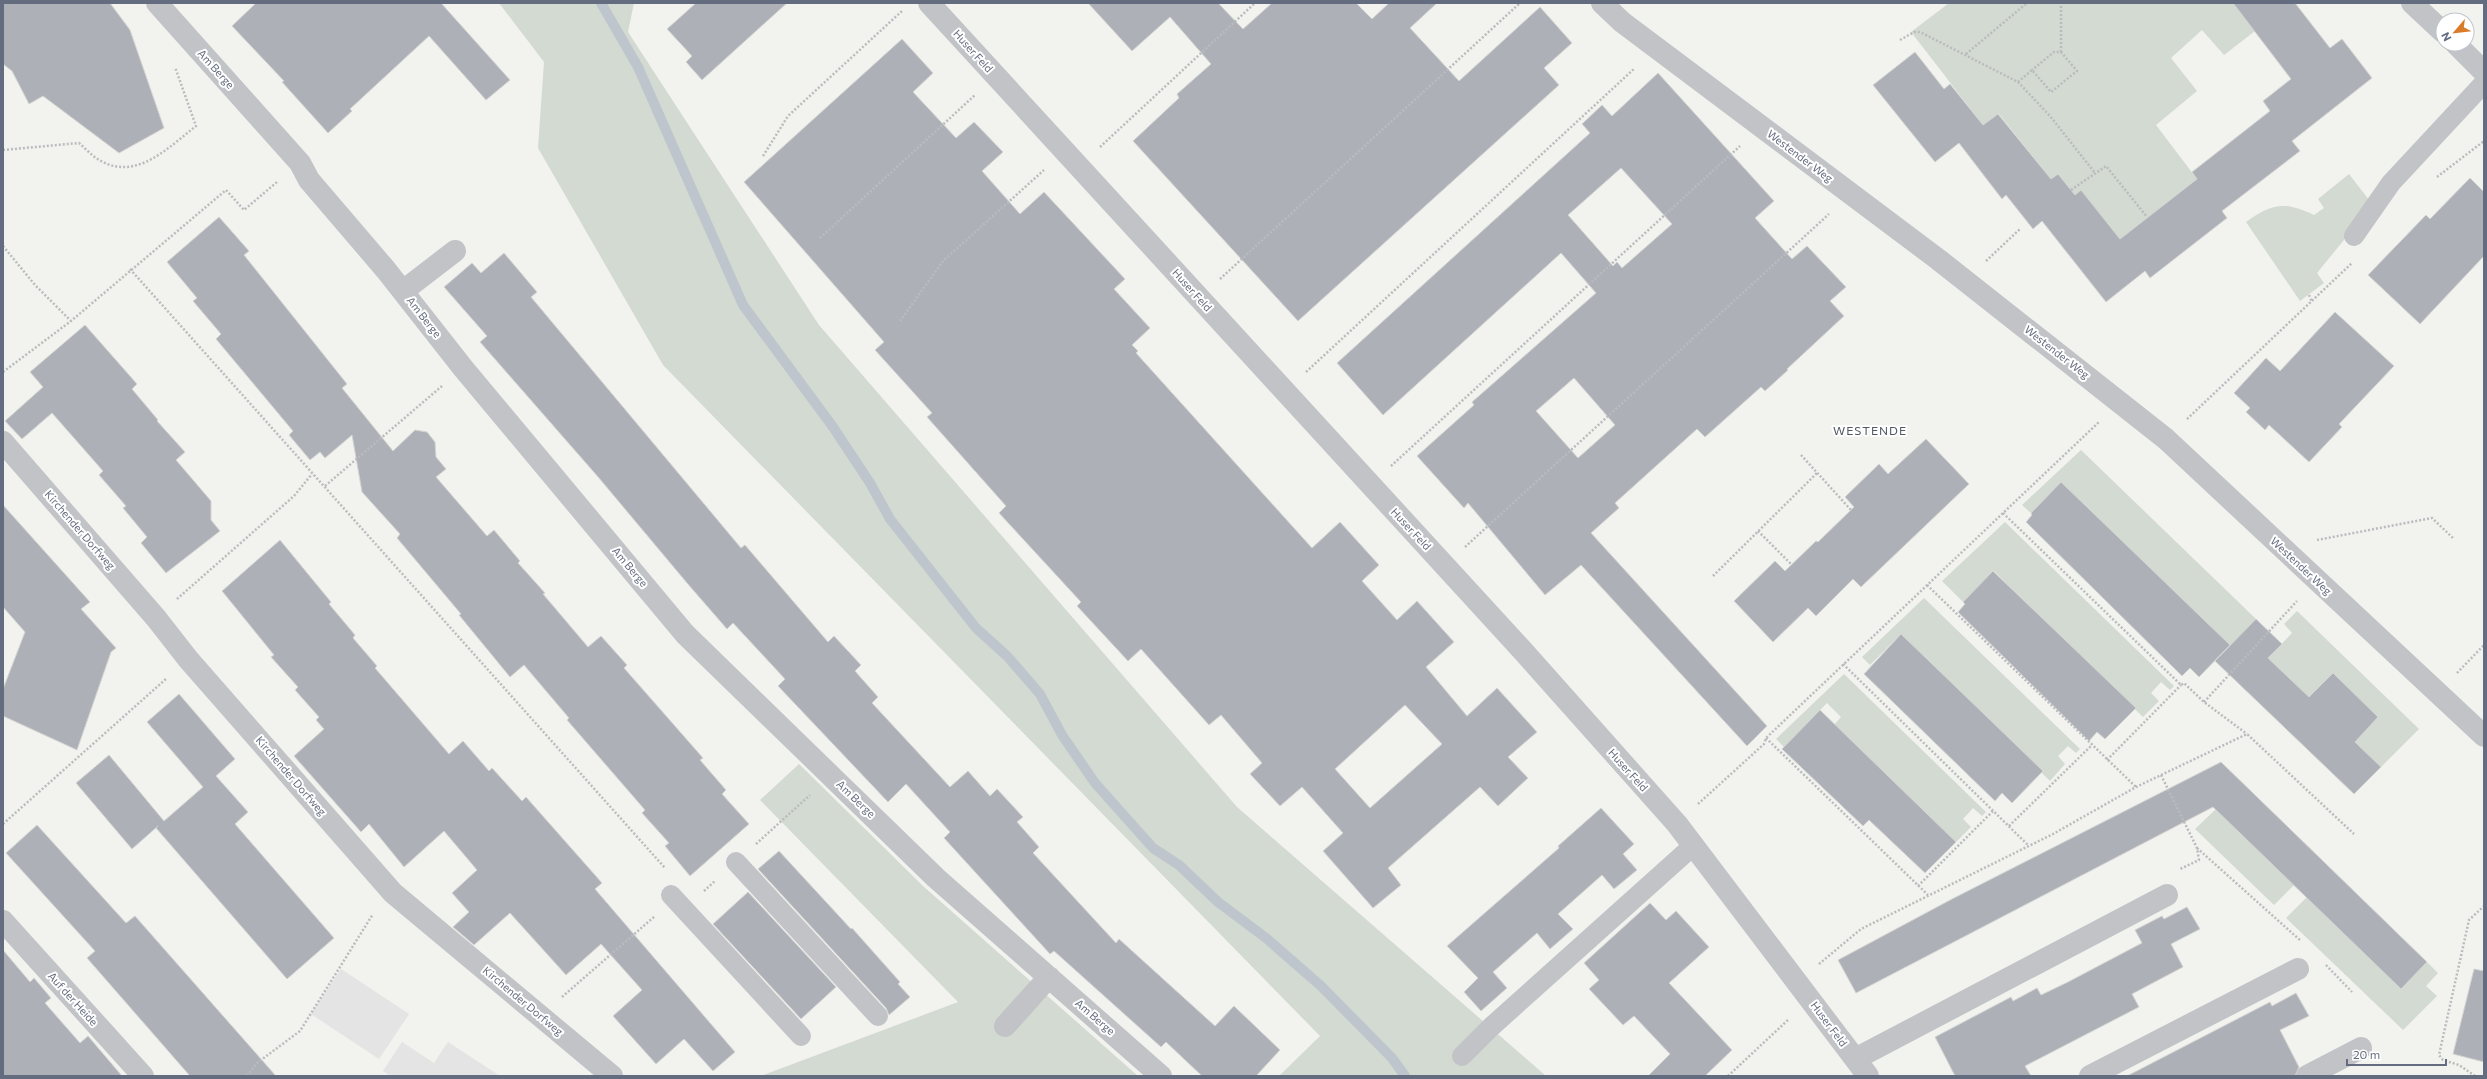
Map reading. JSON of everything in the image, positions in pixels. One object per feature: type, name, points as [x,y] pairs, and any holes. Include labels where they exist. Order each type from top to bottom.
[{"type":"street","name":"Am Berge","points":[[157,3],[300,163],[309,180],[403,291],[463,368],[686,634],[936,878],[1161,1076]]},
{"type":"street","name":"Huser Feld","points":[[929,3],[1445,567],[1677,824],[1868,1076]]},
{"type":"street","name":"Westender Weg","points":[[1602,3],[1622,22],[1966,281],[2166,439],[2437,694],[2484,736]]},
{"type":"street","points":[[2412,3],[2435,25]]},
{"type":"street","points":[[2464,52],[2484,72]]},
{"type":"street","points":[[403,291],[455,251]]},
{"type":"street","name":"Kirchender Dorfweg","points":[[3,442],[156,618],[188,659],[389,888],[612,1076]]},
{"type":"street","points":[[1855,1058],[2167,895]]},
{"type":"street","name":"Auf der Heide","points":[[3,921],[143,1076]]},
{"type":"street","points":[[2090,1076],[2298,969]]},
{"type":"street","points":[[1005,1026],[1049,977]]},
{"type":"street","points":[[2307,1076],[2361,1048]]},
{"type":"lane","points":[[2354,236],[2391,183],[2484,83]]},
{"type":"lane","points":[[1462,1056],[1491,1027],[1694,845]]},
{"type":"lane","points":[[736,862],[878,1016]]},
{"type":"lane","points":[[671,895],[801,1036]]},
{"type":"path","points":[[1080,167],[1128,119],[1255,3]]},
{"type":"path","points":[[1202,301],[1222,278],[1520,3]]},
{"type":"path","points":[[1966,54],[2027,3]]},
{"type":"path","points":[[2032,70],[2051,92],[2077,71],[2061,52],[2061,3]]},
{"type":"path","points":[[763,156],[788,116],[905,8]]},
{"type":"path","points":[[1900,40],[1914,32],[1920,32],[1966,54],[2018,82],[2050,116],[2095,173]]},
{"type":"path","points":[[1285,392],[1656,48]]},
{"type":"path","points":[[2018,82],[2054,52],[2061,52]]},
{"type":"path","points":[[3,150],[80,143],[101,161],[123,168],[150,161],[196,126],[174,63]]},
{"type":"path","points":[[820,238],[996,76]]},
{"type":"path","points":[[1370,485],[1761,127]]},
{"type":"path","points":[[2432,181],[2484,141]]},
{"type":"path","points":[[900,321],[943,261],[1065,151]]},
{"type":"path","points":[[3,372],[71,321],[130,269],[226,190],[244,210],[300,163]]},
{"type":"path","points":[[2071,190],[2106,166],[2147,217]]},
{"type":"path","points":[[1445,567],[1469,543],[1850,194]]},
{"type":"path","points":[[1966,281],[2020,230]]},
{"type":"path","points":[[3,246],[35,285],[71,321]]},
{"type":"path","points":[[2166,439],[2356,260]]},
{"type":"path","points":[[130,269],[668,872]]},
{"type":"path","points":[[2308,295],[2312,302]]},
{"type":"path","points":[[325,486],[463,368]]},
{"type":"path","points":[[1677,824],[1764,744],[1766,738],[1843,664],[2120,402]]},
{"type":"path","points":[[1800,455],[1851,510]]},
{"type":"path","points":[[1713,576],[1817,473]]},
{"type":"path","points":[[156,618],[294,496],[312,474]]},
{"type":"path","points":[[2003,513],[2181,685]]},
{"type":"path","points":[[2281,546],[2432,518],[2454,539]]},
{"type":"path","points":[[1758,531],[1792,565]]},
{"type":"path","points":[[2204,702],[2318,581]]},
{"type":"path","points":[[1927,585],[2136,788]]},
{"type":"path","points":[[2437,694],[2484,645]]},
{"type":"path","points":[[1843,664],[2028,845]]},
{"type":"path","points":[[2107,760],[2184,682],[2204,702],[2247,734],[2354,834]]},
{"type":"path","points":[[3,824],[149,694]]},
{"type":"path","points":[[1824,961],[1861,929],[2028,845],[2053,834],[2161,775],[2247,734]]},
{"type":"path","points":[[1766,738],[1928,895]]},
{"type":"path","points":[[2009,826],[2092,745]]},
{"type":"path","points":[[2161,775],[2197,848],[2302,942]]},
{"type":"path","points":[[1918,886],[1993,811]]},
{"type":"path","points":[[247,1076],[257,1063],[300,1031],[389,888]]},
{"type":"path","points":[[2475,1076],[2459,1065],[2443,1060],[2439,1055],[2469,920],[2484,906]]},
{"type":"path","points":[[2324,964],[2352,992]]},
{"type":"path","points":[[1728,1076],[1792,1016]]},
{"type":"shaded area","points":[[499,3],[634,3],[628,32],[819,325],[1237,807],[1546,1076],[1279,1076],[1320,1036],[663,365],[538,148],[544,62]]},
{"type":"shaded area","points":[[1949,3],[2233,3],[2255,31],[2224,55],[2202,30],[2171,58],[2197,91],[2156,125],[2197,179],[2120,239],[2075,195],[2051,179],[1999,114],[1983,125],[1911,32]]},
{"type":"shaded area","points":[[2349,174],[2376,209],[2348,235],[2317,273],[2324,283],[2300,301],[2246,222],[2264,211],[2279,206],[2295,208],[2314,215],[2324,208],[2318,199]]},
{"type":"shaded area","points":[[2081,450],[2256,619],[2246,630],[2237,654],[2061,482],[2031,513],[2022,505]]},
{"type":"shaded area","points":[[2005,522],[2174,686],[2170,690],[2161,682],[2151,693],[2159,701],[2143,717],[1994,571],[1963,602],[1942,581]]},
{"type":"shaded area","points":[[1924,598],[2080,749],[2076,753],[2068,746],[2058,756],[2065,764],[2050,781],[1901,634],[1870,665],[1862,657]]},
{"type":"shaded area","points":[[2297,611],[2419,729],[2381,767],[2268,658],[2292,633],[2284,624]]},
{"type":"shaded area","points":[[1844,674],[1986,812],[1982,816],[1973,808],[1963,819],[1971,827],[1955,843],[1834,725],[1841,717],[1827,703],[1804,726],[1817,739],[1797,760],[1776,739]]},
{"type":"shaded area","points":[[799,764],[923,886],[1138,1076],[761,1076],[958,1002],[760,800]]},
{"type":"shaded area","points":[[2216,809],[2294,885],[2274,905],[2195,829]]},
{"type":"shaded area","points":[[2307,897],[2401,989],[2427,962],[2438,973],[2426,986],[2437,996],[2403,1030],[2286,918]]},
{"type":"shaded area","points":[[341,969],[409,1014],[379,1059],[311,1014]]},
{"type":"shaded area","points":[[402,1042],[434,1063],[448,1042],[500,1076],[390,1076],[383,1071]]},
{"type":"building","points":[[3,3],[110,3],[130,30],[164,128],[119,153],[43,96],[29,104],[12,71],[3,64]]},
{"type":"building","points":[[256,3],[441,3],[510,80],[486,100],[429,36],[350,109],[352,111],[328,133],[282,82],[284,81],[232,26]]},
{"type":"building","points":[[696,3],[787,3],[702,80],[686,62],[692,56],[667,29]]},
{"type":"building","points":[[1088,3],[1218,3],[1243,29],[1272,3],[1356,3],[1372,19],[1389,3],[1437,3],[1410,28],[1459,81],[1540,7],[1572,43],[1544,68],[1559,85],[1298,321],[1133,141],[1179,98],[1177,94],[1211,64],[1170,17],[1132,51]]},
{"type":"building","points":[[2233,3],[2295,3],[2330,48],[2342,39],[2372,78],[2292,141],[2300,151],[2222,211],[2227,218],[2150,278],[2145,271],[2106,302],[2042,221],[2033,229],[2006,195],[2002,199],[1959,143],[1935,162],[1873,85],[1915,52],[1944,89],[1950,84],[1983,125],[1998,114],[2051,179],[2058,174],[2075,195],[2081,190],[2120,239],[2197,179],[2192,172],[2270,111],[2263,101],[2291,79]]},
{"type":"building","points":[[902,39],[933,73],[913,92],[956,138],[974,122],[1003,152],[982,171],[1020,214],[1044,192],[1125,279],[1114,289],[1150,328],[1132,345],[1138,351],[1136,353],[1312,548],[1340,522],[1379,565],[1362,581],[1397,620],[1417,601],[1454,642],[1426,667],[1467,716],[1497,688],[1537,732],[1508,757],[1528,778],[1498,806],[1480,787],[1388,868],[1401,885],[1373,908],[1323,851],[1343,833],[1302,787],[1280,806],[1250,774],[1262,763],[1221,715],[1209,725],[1141,649],[1128,661],[1077,606],[1081,602],[999,513],[1006,506],[927,417],[932,413],[875,350],[884,342],[744,182]],"holes":[[[1405,705],[1442,744],[1370,808],[1335,769]]]},
{"type":"building","points":[[1658,73],[1774,201],[1755,218],[1792,259],[1807,246],[1846,287],[1830,301],[1844,316],[1765,391],[1761,387],[1705,437],[1697,429],[1615,503],[1619,508],[1591,533],[1767,726],[1747,746],[1581,565],[1545,595],[1468,503],[1464,508],[1417,456],[1474,405],[1472,402],[1596,293],[1561,253],[1383,415],[1337,363],[1590,133],[1582,124],[1602,105],[1612,116]],"holes":[[[1621,168],[1672,224],[1622,268],[1617,262],[1613,266],[1568,215]],[[1574,378],[1615,425],[1578,458],[1536,411]]]},
{"type":"building","points":[[2470,178],[2484,192],[2484,256],[2420,324],[2368,275],[2426,215],[2430,219]]},
{"type":"building","points":[[219,217],[249,251],[244,255],[347,384],[342,388],[393,451],[415,430],[427,432],[435,442],[436,457],[446,469],[436,477],[487,536],[494,530],[520,561],[518,563],[545,593],[543,594],[588,647],[601,636],[627,665],[624,668],[703,758],[700,760],[726,790],[722,794],[749,824],[690,876],[665,846],[669,843],[642,813],[645,810],[567,720],[569,718],[524,665],[510,677],[459,615],[461,614],[397,538],[400,534],[362,492],[352,435],[325,458],[320,452],[310,460],[289,435],[293,431],[216,339],[221,334],[193,301],[197,298],[167,262]]},
{"type":"building","points":[[504,253],[537,292],[531,297],[741,548],[745,545],[828,642],[834,636],[861,665],[855,671],[878,697],[872,703],[950,787],[968,771],[990,796],[997,789],[1023,817],[1017,822],[1039,847],[1033,853],[1116,943],[1119,939],[1215,1026],[1234,1006],[1280,1050],[1256,1076],[1202,1076],[1166,1042],[1161,1047],[1054,951],[1050,954],[944,838],[950,832],[906,784],[888,802],[778,686],[785,679],[733,623],[727,629],[599,478],[480,342],[487,336],[444,287],[472,263],[481,273]]},
{"type":"building","points":[[2335,312],[2394,366],[2339,424],[2342,427],[2309,462],[2269,425],[2265,430],[2246,412],[2250,408],[2234,393],[2266,358],[2280,371]]},
{"type":"building","points":[[85,325],[137,384],[132,389],[158,420],[157,421],[185,452],[176,460],[211,501],[211,520],[220,531],[166,573],[141,543],[147,537],[123,508],[126,506],[99,475],[103,471],[52,413],[22,439],[5,421],[43,387],[30,372]]},
{"type":"building","points":[[1926,439],[1969,484],[1861,587],[1853,579],[1816,616],[1808,608],[1773,642],[1734,601],[1775,561],[1785,571],[1816,541],[1818,542],[1854,507],[1845,497],[1879,464],[1888,474]]},
{"type":"building","points":[[2061,482],[2230,645],[2199,677],[2190,668],[2182,676],[2026,522],[2032,515],[2031,513]]},
{"type":"building","points":[[3,505],[90,602],[81,609],[116,648],[111,652],[77,750],[3,716],[3,689],[25,632],[3,607]]},
{"type":"building","points":[[280,540],[331,602],[329,604],[355,635],[353,638],[377,666],[375,668],[449,754],[463,741],[489,771],[492,768],[522,801],[526,797],[602,883],[595,889],[735,1052],[713,1071],[684,1039],[656,1064],[613,1016],[642,990],[601,944],[566,975],[510,913],[474,945],[453,927],[469,912],[452,893],[477,870],[444,831],[404,867],[369,824],[361,832],[294,756],[324,729],[316,720],[319,717],[295,690],[298,687],[271,657],[274,655],[222,591]]},
{"type":"building","points":[[1993,571],[2136,708],[2105,739],[2097,732],[2089,741],[1958,612],[1965,604],[1963,602]]},
{"type":"building","points":[[2256,619],[2282,644],[2268,658],[2309,697],[2333,673],[2378,717],[2355,742],[2381,767],[2354,794],[2215,661]]},
{"type":"building","points":[[1901,634],[2043,771],[2012,803],[2002,793],[1995,801],[1864,674]]},
{"type":"building","points":[[179,694],[235,759],[216,776],[248,812],[235,824],[334,938],[287,979],[156,828],[158,826],[132,849],[76,783],[109,755],[164,821],[203,787],[147,722]]},
{"type":"building","points":[[1820,710],[1956,842],[1925,873],[1869,820],[1863,826],[1782,749]]},
{"type":"building","points":[[2221,762],[2427,962],[2401,989],[2213,807],[1856,993],[1838,960],[1952,899]]},
{"type":"building","points":[[1601,808],[1634,844],[1623,854],[1637,870],[1614,889],[1602,875],[1558,914],[1573,929],[1550,949],[1537,933],[1493,972],[1507,988],[1481,1011],[1464,992],[1478,978],[1447,946],[1559,848],[1558,846]]},
{"type":"building","points":[[37,825],[126,923],[135,916],[276,1076],[190,1076],[87,958],[95,951],[6,853]]},
{"type":"building","points":[[779,851],[851,929],[852,928],[900,982],[898,984],[910,997],[889,1015],[886,1008],[758,869]]},
{"type":"building","points":[[748,892],[836,987],[801,1019],[713,924]]},
{"type":"building","points":[[1650,903],[1666,920],[1676,911],[1709,947],[1669,983],[1732,1050],[1705,1076],[1648,1076],[1670,1054],[1634,1016],[1623,1025],[1589,989],[1599,980],[1584,963]]},
{"type":"building","points":[[2187,907],[2200,929],[2171,944],[2183,967],[2132,994],[2139,1007],[2025,1066],[2031,1076],[1955,1076],[1935,1037],[2011,997],[2013,1001],[2037,988],[2041,995],[2068,982],[2142,943],[2135,930],[2162,916],[2164,919]]},
{"type":"building","points":[[3,950],[30,982],[34,978],[51,998],[45,1003],[80,1043],[88,1036],[122,1076],[3,1076]]},
{"type":"building","points":[[2474,969],[2484,971],[2484,1062],[2453,1054]]},
{"type":"building","points":[[2296,993],[2309,1016],[2280,1030],[2299,1067],[2295,1076],[2127,1076],[2270,1002],[2272,1006]]},
{"type":"waterway","points":[[601,3],[638,67],[743,305],[833,427],[870,483],[890,519],[976,628],[1007,656],[1040,694],[1062,735],[1095,783],[1153,848],[1179,865],[1218,902],[1266,938],[1321,986],[1392,1058],[1405,1076]]},
{"type":"district","name":"WESTENDE","points":[[1870,431]]}]
